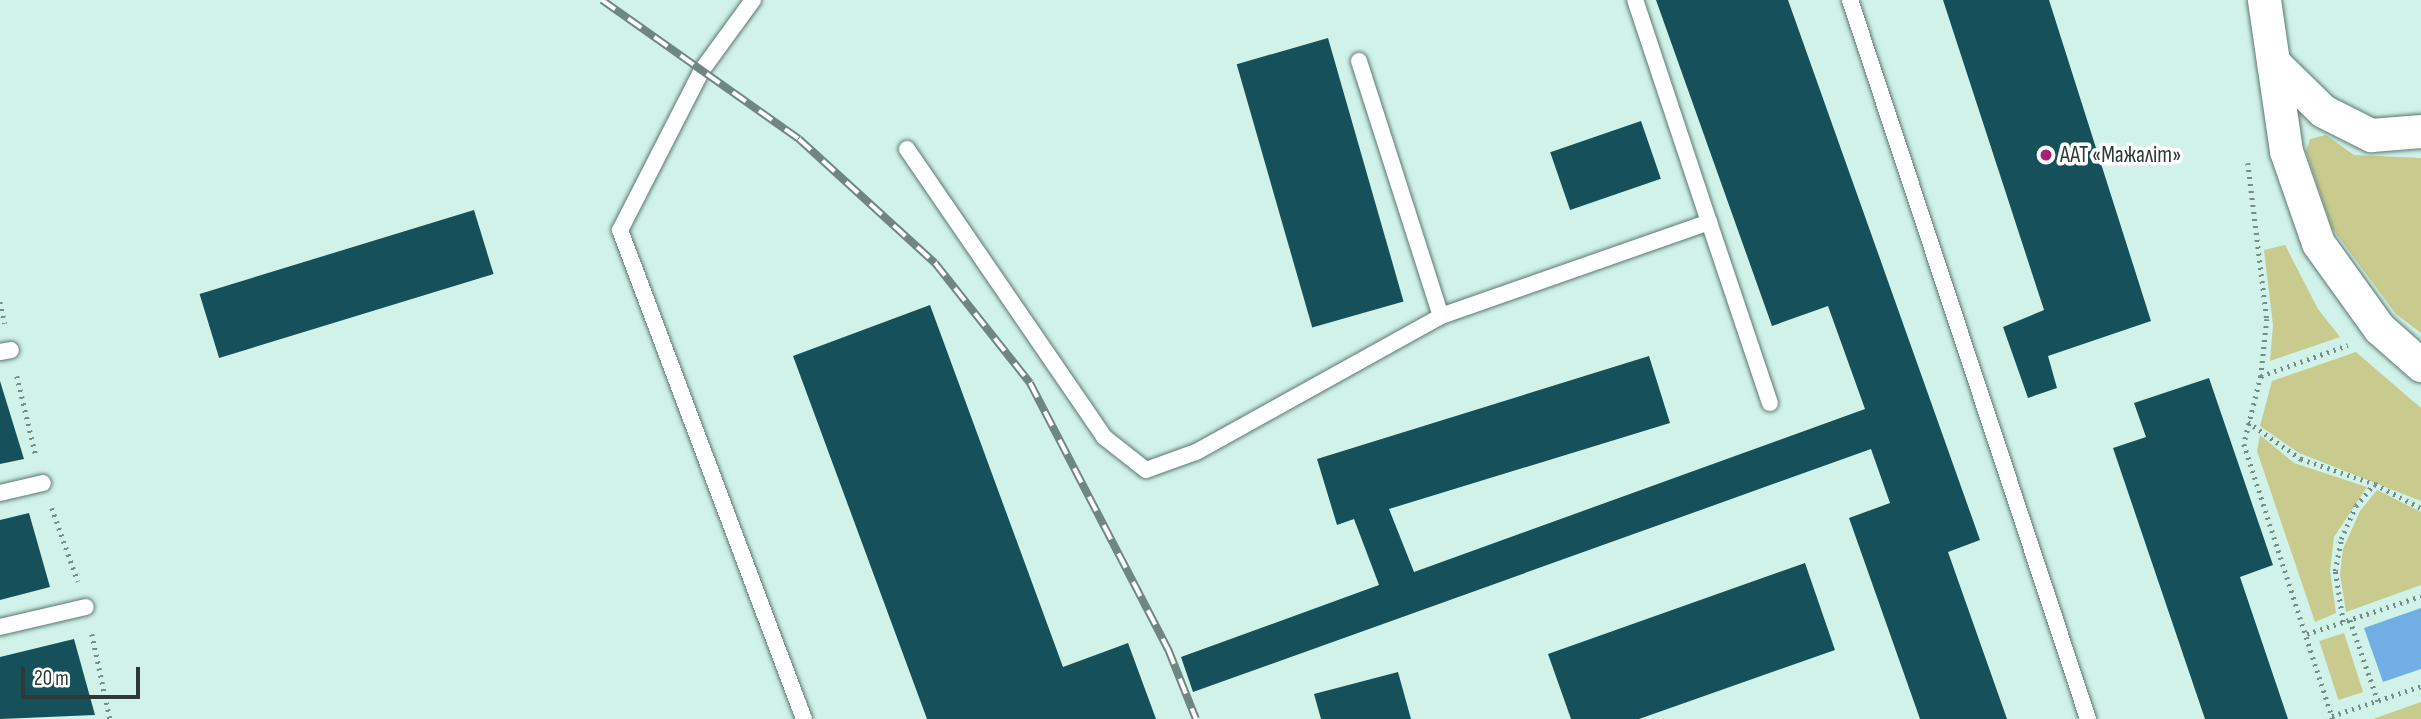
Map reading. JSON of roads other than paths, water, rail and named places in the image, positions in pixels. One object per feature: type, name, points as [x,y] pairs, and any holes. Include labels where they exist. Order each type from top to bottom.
[{"type":"street","points":[[2264,0],[2286,151],[2318,243],[2379,328],[2421,365]]},
{"type":"street","points":[[2273,62],[2323,111],[2371,135],[2421,131]]},
{"type":"lane","points":[[753,0],[702,70],[620,230],[804,719]]},
{"type":"lane","points":[[1635,0],[1770,403]]},
{"type":"lane","points":[[1850,0],[2088,719]]},
{"type":"lane","points":[[1359,61],[1441,316]]},
{"type":"lane","points":[[907,149],[1104,438],[1146,470],[1196,452],[1441,316],[1709,222]]},
{"type":"lane","points":[[0,493],[43,482]]},
{"type":"lane","points":[[0,627],[86,607]]},
{"type":"water","points":[[2421,608],[2421,669],[2383,682],[2364,628]]},
{"type":"railway","points":[[602,0],[799,139],[935,263],[1030,383],[1168,649],[1196,719]]},
{"type":"place","name":"ААТ «Мажаліт»","points":[[2046,155]]}]
